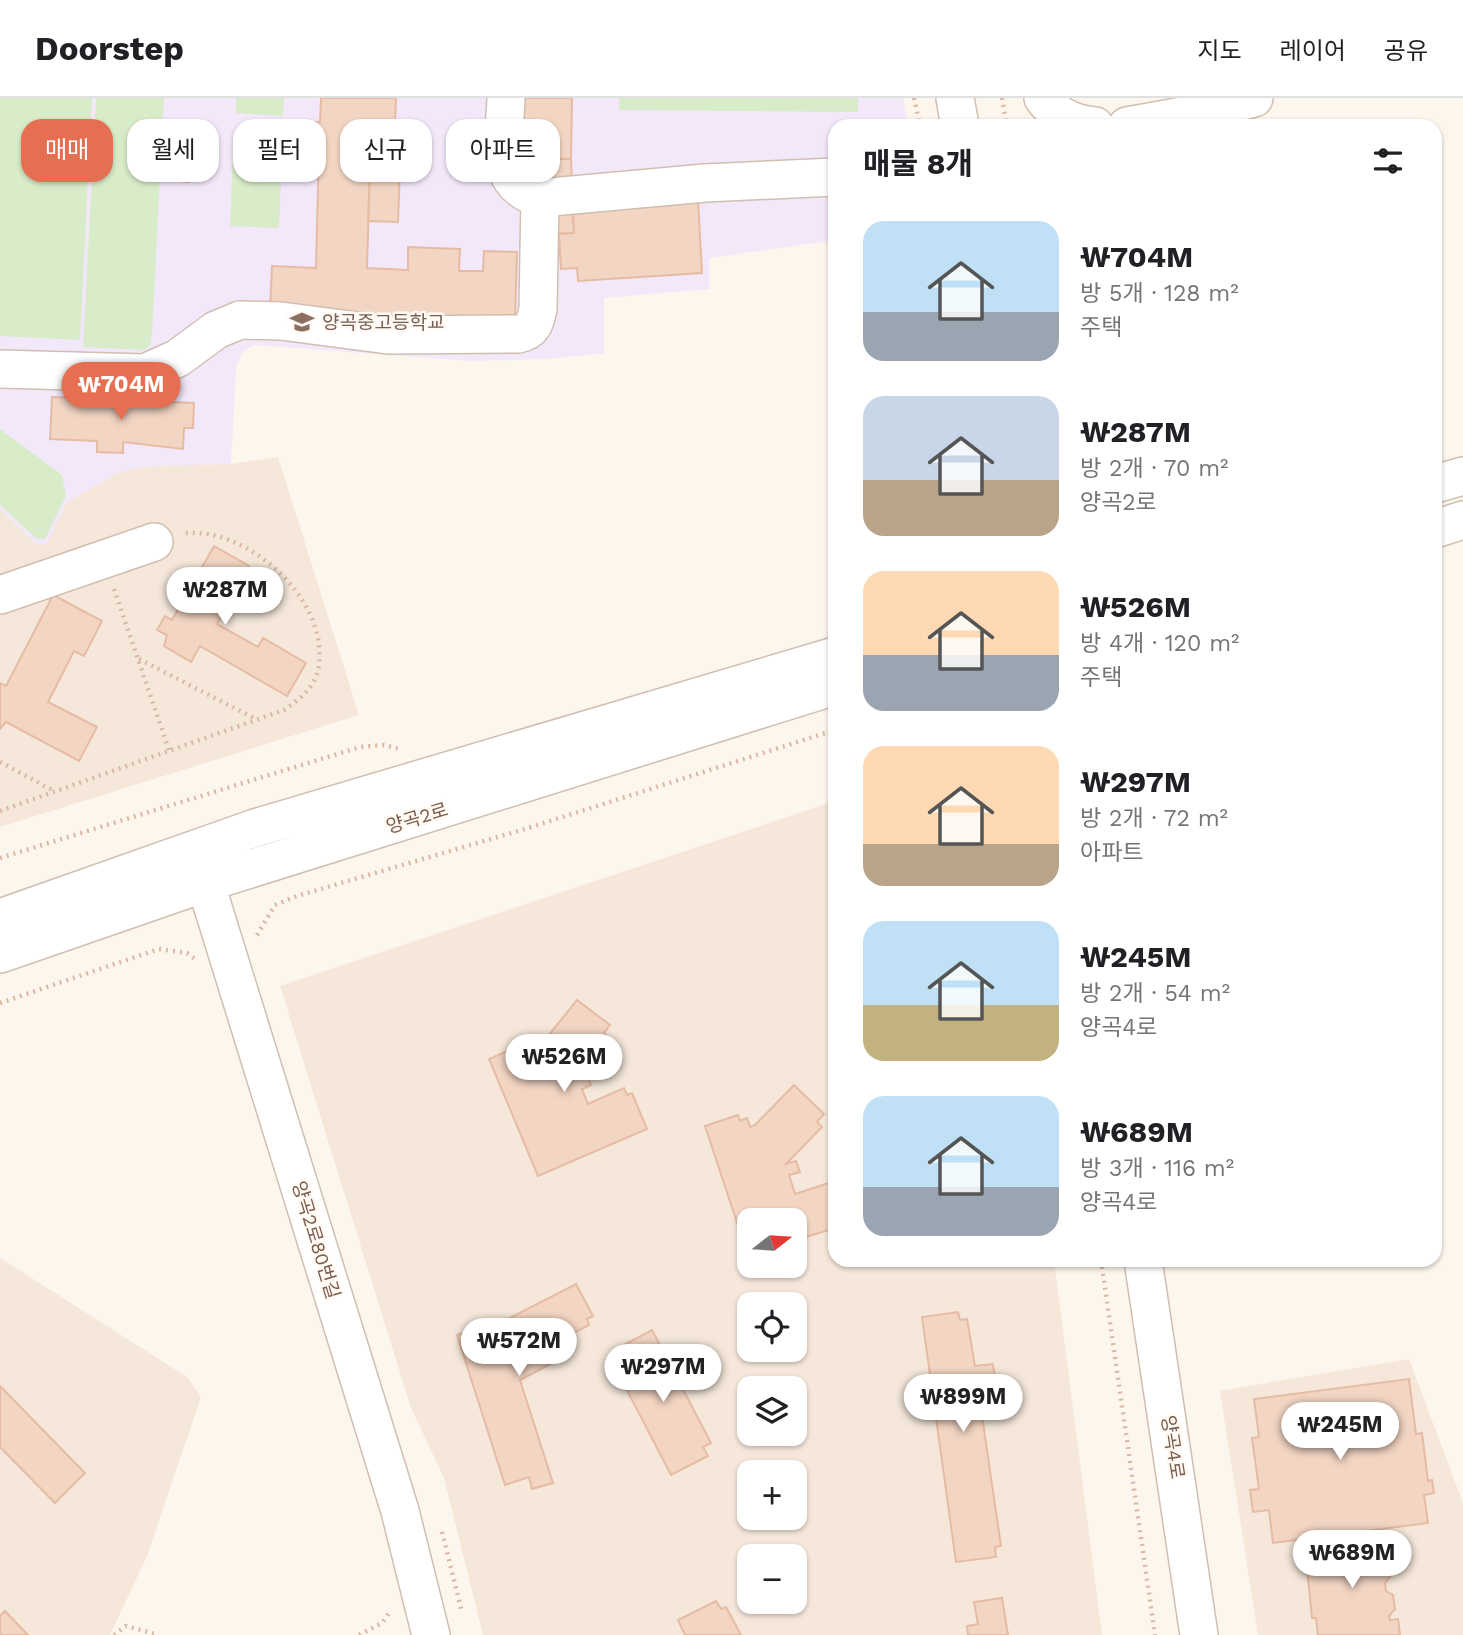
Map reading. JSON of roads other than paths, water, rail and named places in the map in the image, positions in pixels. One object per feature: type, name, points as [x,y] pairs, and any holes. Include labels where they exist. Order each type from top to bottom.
[{"type":"street","points":[[506,98],[504,161],[508,176],[523,193],[540,198],[705,183],[828,177]]},
{"type":"street","points":[[955,98],[959,119]]},
{"type":"street","points":[[1043,98],[1052,110],[1067,119]]},
{"type":"street","points":[[1166,119],[1254,98]]},
{"type":"street","points":[[0,369],[145,373],[178,358],[216,330],[240,320],[281,321],[388,335],[501,336],[527,332],[535,324],[538,309],[540,198]]},
{"type":"street","points":[[1442,482],[1463,476]]},
{"type":"street","points":[[1442,527],[1463,520]]},
{"type":"street","points":[[0,595],[154,542]]},
{"type":"street","name":"양곡2로","points":[[0,918],[195,848],[828,658]]},
{"type":"street","name":"양곡2로","points":[[0,954],[205,883],[828,688]]},
{"type":"street","name":"양곡2로80번길","points":[[195,848],[400,1511],[431,1635]]},
{"type":"street","name":"양곡4로","points":[[1144,1267],[1199,1635]]},
{"type":"place","name":"양곡중고등학교","points":[[302,322]]}]
